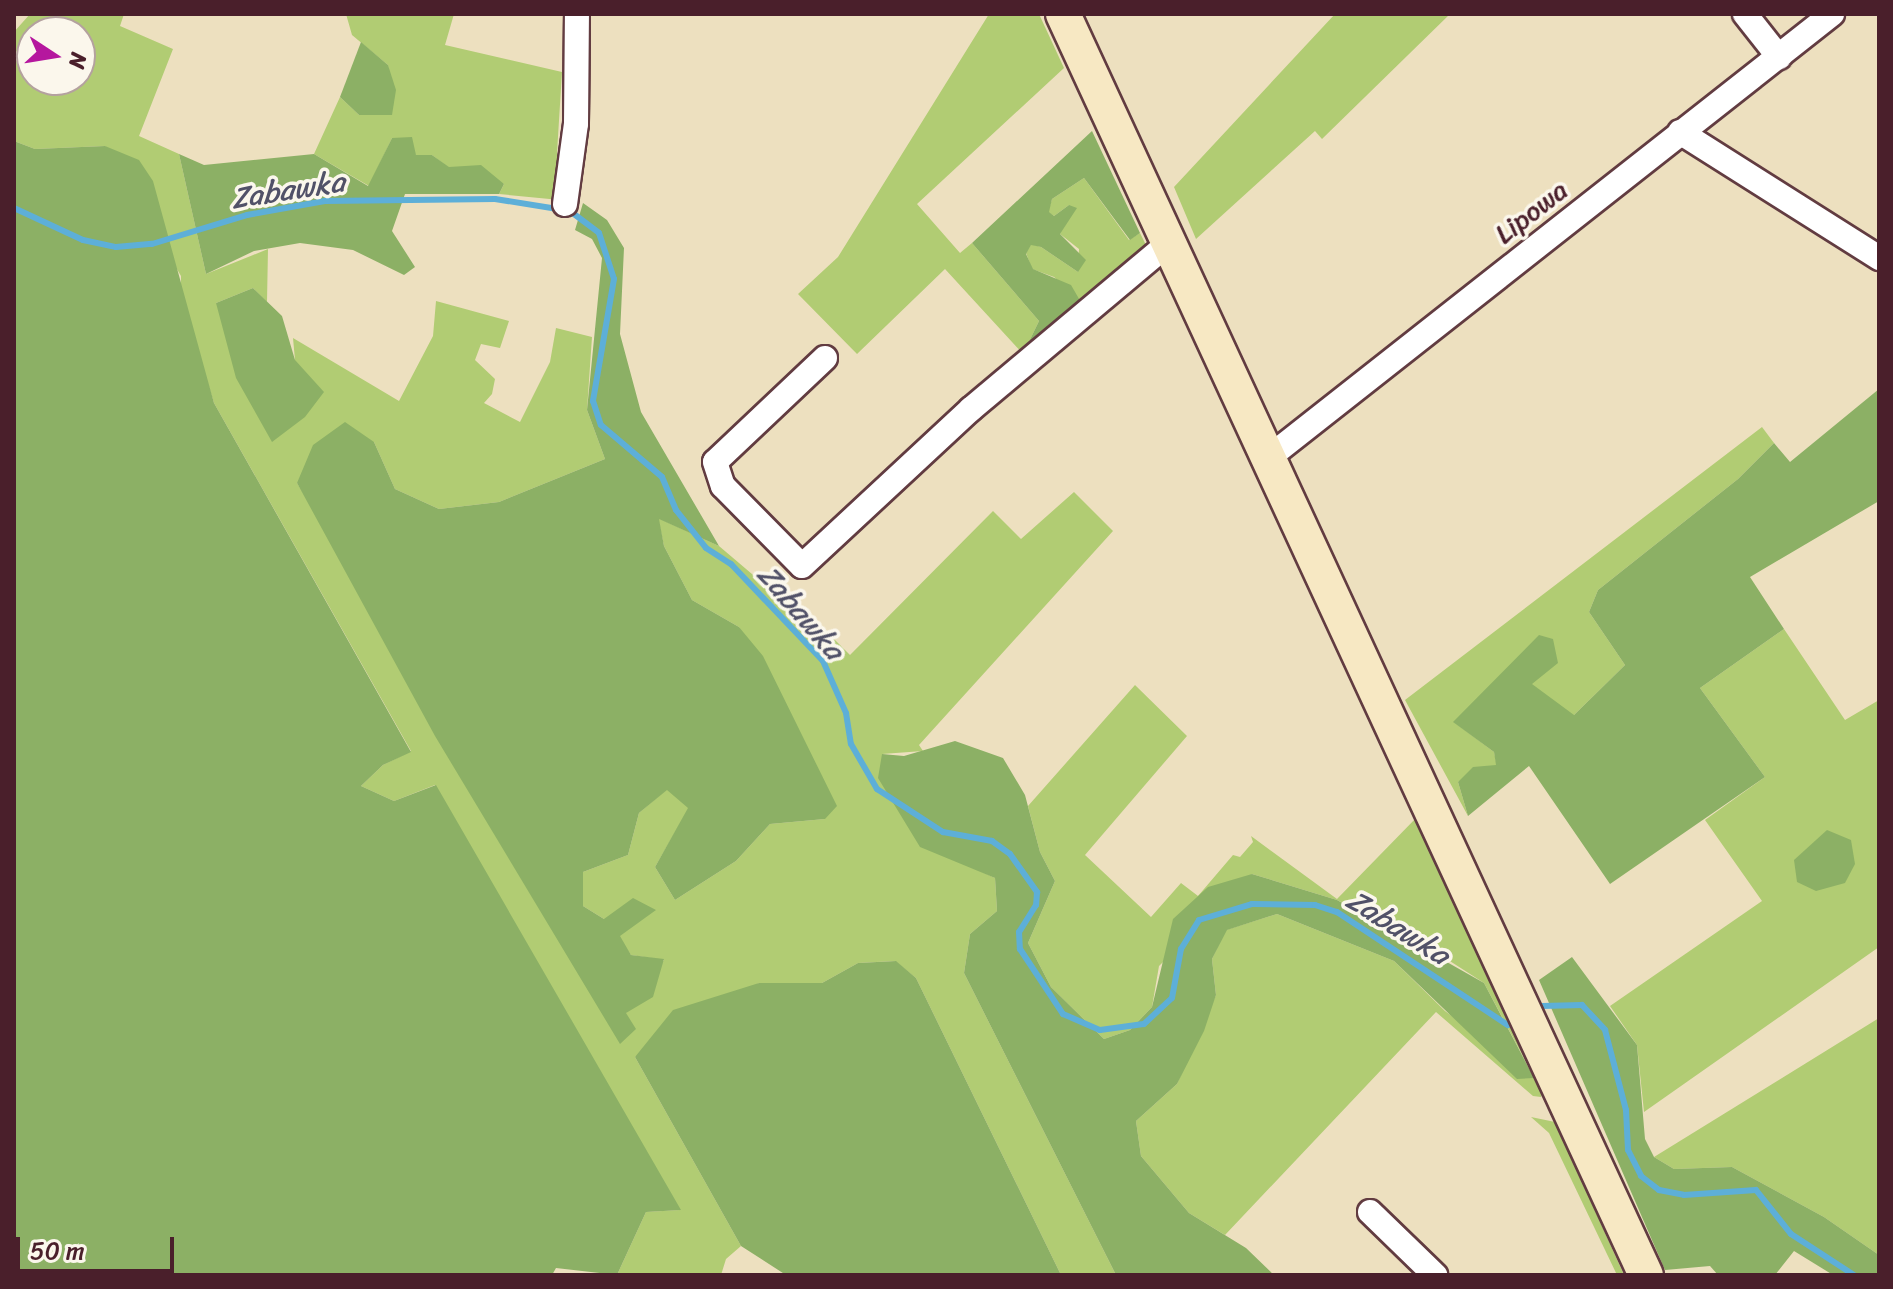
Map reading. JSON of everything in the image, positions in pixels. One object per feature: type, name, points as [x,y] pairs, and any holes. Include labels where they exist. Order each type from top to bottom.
[{"type":"main road","points":[[1063,14],[1646,1275]]},
{"type":"street","points":[[565,204],[576,124],[577,14]]},
{"type":"street","points":[[1745,14],[1779,57]]},
{"type":"street","name":"Lipowa","points":[[1268,458],[1832,14]]},
{"type":"street","points":[[1680,132],[1879,258]]},
{"type":"street","points":[[825,358],[715,462],[723,486],[802,566],[971,409],[1169,243]]},
{"type":"street","points":[[1370,1212],[1435,1275]]},
{"type":"green space","points":[[30,14],[124,14],[120,26],[173,49],[139,136],[179,154],[206,274],[268,249],[267,302],[253,288],[216,303],[295,360],[293,338],[399,401],[433,336],[436,301],[509,321],[500,348],[481,344],[475,360],[495,379],[492,394],[484,403],[520,422],[550,362],[556,328],[592,337],[587,410],[605,459],[499,502],[439,509],[395,489],[374,442],[297,483],[625,1014],[664,960],[631,955],[604,919],[583,906],[583,872],[628,855],[639,813],[667,789],[689,808],[655,867],[675,900],[736,861],[770,824],[825,819],[739,627],[692,600],[664,546],[658,518],[719,546],[778,596],[785,590],[850,655],[993,511],[1021,539],[1074,492],[1113,531],[919,745],[923,751],[882,754],[963,863],[995,878],[997,911],[970,934],[964,973],[1116,1275],[1061,1275],[916,978],[895,961],[858,963],[822,983],[759,983],[635,1057],[741,1246],[726,1259],[721,1275],[617,1275],[646,1212],[680,1210],[435,785],[394,801],[361,786],[383,765],[411,751],[214,403],[181,297],[181,276],[105,146],[35,149],[14,141],[14,59],[16,96],[96,96],[96,16],[28,16]]},
{"type":"green space","points":[[346,14],[454,14],[445,45],[562,72],[557,153],[565,170],[560,200],[499,194],[504,184],[448,167],[432,155],[416,155],[392,138],[369,186],[314,154],[340,97],[359,115],[392,115],[388,65],[352,35]]},
{"type":"green space","points":[[989,14],[1039,14],[1064,68],[917,204],[960,253],[972,243],[1039,321],[1023,354],[945,269],[857,354],[798,294],[838,257]]},
{"type":"green space","points":[[1335,14],[1450,14],[1322,139],[1315,131],[1196,239],[1174,187]]},
{"type":"green space","points":[[361,42],[388,65],[396,90],[392,115],[359,115],[340,97]]},
{"type":"green space","points":[[1092,131],[1140,233],[1130,240],[1084,178],[1052,199],[1049,212],[1054,216],[1069,205],[1077,208],[1060,234],[1086,260],[1078,272],[1041,247],[1031,245],[1026,254],[1033,269],[1071,285],[1082,304],[1023,354],[1039,321],[972,243]]},
{"type":"green space","points":[[412,137],[416,155],[432,155],[449,167],[481,165],[504,184],[499,194],[405,194],[392,231],[415,267],[404,275],[353,250],[300,243],[254,251],[206,274],[179,154],[204,165],[314,154],[368,186],[392,138]]},
{"type":"green space","points":[[14,141],[35,149],[105,146],[139,160],[153,181],[214,403],[411,752],[383,765],[361,786],[394,801],[436,785],[681,1210],[646,1212],[617,1275],[556,1268],[552,1275],[14,1275]]},
{"type":"green space","points":[[1084,178],[1129,240],[1140,233],[1147,247],[1082,304],[1054,277],[1032,269],[1026,253],[1031,244],[1041,247],[1078,272],[1079,249],[1060,234],[1069,205],[1054,216],[1048,212],[1052,199]]},
{"type":"green space","points":[[583,203],[607,220],[624,248],[620,334],[641,412],[719,546],[659,519],[664,546],[692,600],[739,627],[763,656],[837,806],[825,819],[770,824],[736,861],[675,900],[655,867],[688,808],[667,790],[639,813],[628,855],[583,872],[583,906],[604,919],[633,898],[656,910],[620,936],[631,955],[664,959],[653,997],[626,1013],[636,1029],[620,1044],[435,736],[297,483],[313,445],[345,422],[374,442],[395,489],[439,509],[499,502],[605,459],[587,410],[602,258],[592,239],[575,230]]},
{"type":"green space","points":[[253,288],[282,316],[295,360],[324,392],[305,417],[272,442],[236,378],[216,303]]},
{"type":"green space","points":[[1879,389],[1879,501],[1750,577],[1784,629],[1700,688],[1765,777],[1610,884],[1529,766],[1468,816],[1458,782],[1473,767],[1496,765],[1494,752],[1453,722],[1539,635],[1553,639],[1558,663],[1532,684],[1574,715],[1625,665],[1589,612],[1598,590],[1738,479],[1774,443],[1790,462]]},
{"type":"green space","points":[[1762,427],[1774,443],[1738,479],[1598,590],[1589,612],[1625,665],[1573,716],[1531,684],[1454,722],[1494,752],[1497,766],[1458,782],[1468,816],[1405,700]]},
{"type":"green space","points":[[1784,629],[1845,720],[1879,700],[1879,947],[1644,1112],[1637,1045],[1610,1006],[1762,901],[1705,820],[1765,777],[1700,688]]},
{"type":"green space","points":[[1135,685],[1187,736],[1085,855],[1151,917],[1181,883],[1198,896],[1233,855],[1240,857],[1253,842],[1251,836],[1337,899],[1417,817],[1489,980],[1545,1086],[1541,1097],[1533,1096],[1436,1012],[1225,1235],[1189,1213],[1141,1156],[1136,1121],[1177,1084],[1216,995],[1212,959],[1226,930],[1277,914],[1394,961],[1445,1011],[1534,1077],[1484,983],[1425,945],[1337,900],[1252,874],[1159,966],[1152,1007],[1130,1030],[1104,1039],[1051,987],[1028,943],[1055,881],[1040,852],[1028,806]]},
{"type":"green space","points":[[955,741],[1003,758],[1025,795],[1040,852],[1055,881],[1028,943],[1051,987],[1104,1039],[1130,1030],[1152,1007],[1173,919],[1208,887],[1252,874],[1337,900],[1484,983],[1534,1078],[1517,1079],[1394,961],[1277,914],[1227,930],[1212,959],[1216,995],[1204,1031],[1177,1084],[1136,1121],[1141,1156],[1189,1213],[1246,1248],[1274,1275],[1116,1275],[964,973],[970,934],[997,911],[995,878],[920,847],[878,778],[882,754],[904,756]]},
{"type":"green space","points":[[1827,830],[1851,840],[1855,864],[1845,883],[1816,891],[1797,882],[1794,860]]},
{"type":"green space","points":[[1572,957],[1637,1045],[1645,1139],[1654,1157],[1674,1169],[1732,1167],[1824,1217],[1879,1255],[1879,1275],[1833,1275],[1794,1251],[1775,1275],[1718,1275],[1710,1266],[1665,1270],[1539,980]]},
{"type":"green space","points":[[896,961],[916,978],[1061,1275],[786,1275],[741,1246],[635,1057],[673,1010],[759,983],[822,983],[858,963]]},
{"type":"green space","points":[[1879,1018],[1879,1255],[1824,1217],[1732,1167],[1674,1169],[1654,1157]]},
{"type":"green space","points":[[1531,1117],[1555,1122],[1624,1275],[1617,1275],[1549,1133]]},
{"type":"waterway","name":"Zabawka","points":[[14,208],[83,240],[116,247],[152,244],[247,215],[325,201],[495,199],[570,211],[599,233],[614,279],[593,401],[601,425],[662,477],[676,510],[706,548],[731,564],[823,661],[846,713],[851,744],[877,789],[943,832],[992,841],[1010,854],[1037,892],[1036,905],[1019,932],[1020,949],[1063,1014],[1100,1030],[1144,1024],[1172,998],[1181,949],[1199,920],[1252,904],[1315,905],[1337,912],[1508,1025]]},
{"type":"waterway","name":"Zabawka","points":[[1542,1006],[1582,1005],[1605,1030],[1626,1110],[1628,1150],[1641,1176],[1659,1190],[1684,1195],[1756,1190],[1791,1234],[1854,1275]]}]
